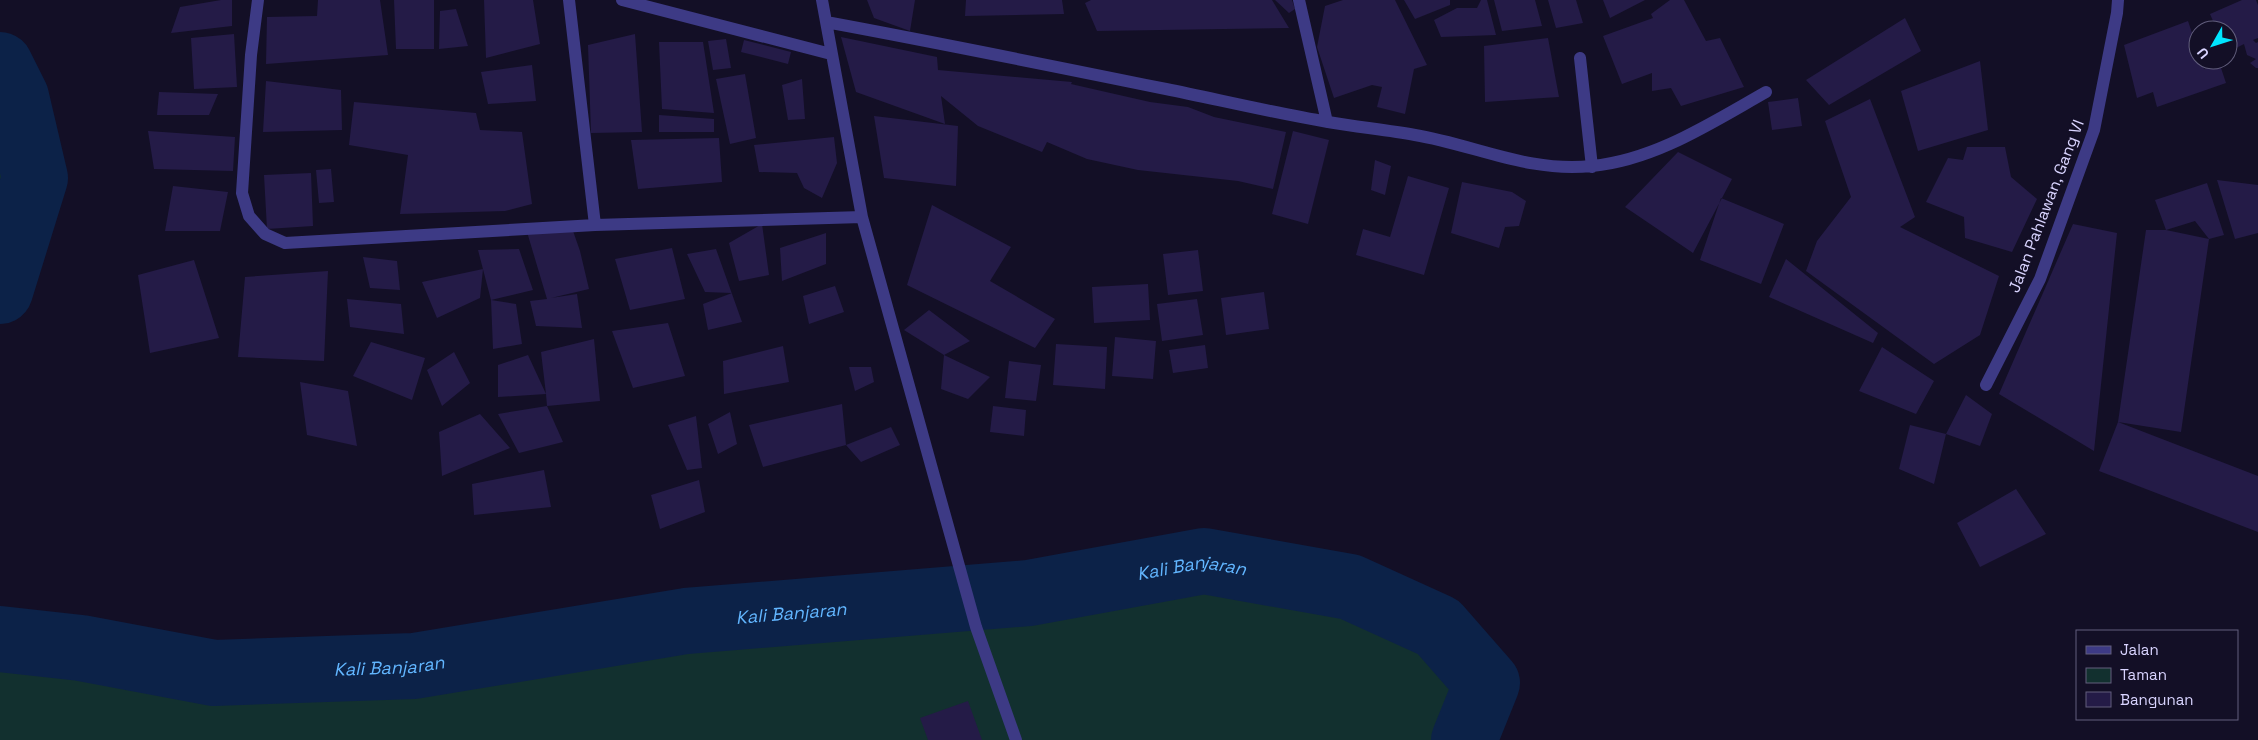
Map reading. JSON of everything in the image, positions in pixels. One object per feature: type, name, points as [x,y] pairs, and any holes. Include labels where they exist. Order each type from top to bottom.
[{"type":"street","points":[[258,0],[251,55],[242,193],[250,216],[265,234],[285,243],[595,225],[862,217]]},
{"type":"street","points":[[569,0],[595,225]]},
{"type":"street","points":[[622,0],[831,54]]},
{"type":"street","points":[[822,0],[862,217],[976,627],[1016,740]]},
{"type":"street","points":[[1299,0],[1327,122]]},
{"type":"street","name":"Jalan Pahlawan, Gang VI","points":[[1986,385],[2040,279],[2094,130],[2118,0]]},
{"type":"street","points":[[826,22],[932,41],[1327,122],[1418,135],[1516,162],[1555,167],[1592,166],[1625,160],[1670,144],[1766,92]]},
{"type":"street","points":[[1580,58],[1592,166]]},
{"type":"green space","points":[[0,65],[16,97],[35,178],[0,291]]},
{"type":"green space","points":[[1204,561],[1350,587],[1438,627],[1487,683],[1464,740],[0,740],[0,639],[81,648],[214,673],[414,666],[686,621],[1029,593]]},
{"type":"building","points":[[232,0],[232,26],[171,33],[180,7]]},
{"type":"building","points":[[318,0],[380,0],[388,55],[266,64],[267,17],[317,16]]},
{"type":"building","points":[[394,0],[434,0],[434,49],[396,49]]},
{"type":"building","points":[[484,0],[533,0],[540,44],[486,58]]},
{"type":"building","points":[[867,0],[915,0],[910,31],[874,18]]},
{"type":"building","points":[[966,0],[1062,0],[1064,14],[965,16]]},
{"type":"building","points":[[1091,0],[1272,0],[1289,28],[1097,31],[1085,3]]},
{"type":"building","points":[[1275,0],[1292,0],[1295,9],[1289,13]]},
{"type":"building","points":[[1343,0],[1395,0],[1427,65],[1414,69],[1405,114],[1377,107],[1382,87],[1372,85],[1334,98],[1317,47],[1325,6]]},
{"type":"building","points":[[1404,0],[1450,0],[1450,5],[1415,19]]},
{"type":"building","points":[[1481,0],[1487,0],[1496,35],[1441,37],[1434,20],[1457,8],[1477,8]]},
{"type":"building","points":[[1494,0],[1535,0],[1542,26],[1502,31]]},
{"type":"building","points":[[1548,0],[1576,0],[1583,23],[1556,28]]},
{"type":"building","points":[[1603,0],[1645,0],[1610,18]]},
{"type":"building","points":[[1670,0],[1684,0],[1706,41],[1720,38],[1744,87],[1681,106],[1671,88],[1652,91],[1652,73],[1622,84],[1603,36],[1653,18],[1651,14]]},
{"type":"building","points":[[2242,0],[2256,0],[2258,5],[2258,38],[2253,40],[2256,43],[2258,42],[2258,68],[2250,63],[2256,59],[2247,55],[2244,44],[2238,47],[2238,20],[2213,20],[2210,14]]},
{"type":"building","points":[[456,9],[468,46],[439,49],[440,11]]},
{"type":"building","points":[[1905,18],[1921,51],[1829,105],[1806,80]]},
{"type":"building","points":[[2188,21],[2188,70],[2222,70],[2226,83],[2157,107],[2153,92],[2137,98],[2124,45]]},
{"type":"building","points":[[234,34],[237,87],[194,89],[191,38]]},
{"type":"building","points":[[635,34],[642,132],[591,133],[588,45]]},
{"type":"building","points":[[841,37],[937,57],[938,70],[1072,82],[1071,84],[1150,102],[1188,107],[1214,117],[1286,132],[1273,189],[1238,181],[1138,170],[1087,159],[1047,142],[1042,152],[978,126],[941,96],[945,124],[856,92]]},
{"type":"building","points":[[1548,38],[1559,97],[1485,102],[1484,46]]},
{"type":"building","points":[[726,39],[731,68],[713,70],[708,41]]},
{"type":"building","points":[[744,40],[791,52],[788,64],[741,52]]},
{"type":"building","points":[[659,42],[703,42],[714,113],[662,109]]},
{"type":"building","points":[[1980,61],[1988,130],[1918,151],[1901,91]]},
{"type":"building","points":[[532,65],[536,101],[488,104],[481,72]]},
{"type":"building","points":[[745,74],[756,138],[730,144],[716,79]]},
{"type":"building","points":[[802,79],[805,119],[788,120],[782,85]]},
{"type":"building","points":[[266,81],[341,90],[342,130],[263,132]]},
{"type":"building","points":[[159,92],[218,94],[209,115],[157,115]]},
{"type":"building","points":[[1798,98],[1802,126],[1772,130],[1768,102]]},
{"type":"building","points":[[1870,99],[1915,217],[1900,227],[1999,276],[1980,335],[1934,364],[1806,271],[1817,241],[1851,197],[1825,121]]},
{"type":"building","points":[[354,102],[476,113],[480,130],[522,132],[532,204],[505,211],[400,214],[408,155],[349,145]]},
{"type":"building","points":[[659,115],[714,119],[714,132],[659,132]]},
{"type":"building","points":[[874,116],[958,126],[956,186],[884,178]]},
{"type":"building","points":[[148,131],[235,137],[233,171],[154,169]]},
{"type":"building","points":[[1293,131],[1329,140],[1308,224],[1272,214]]},
{"type":"building","points":[[834,137],[837,163],[822,198],[804,188],[797,173],[759,172],[754,145]]},
{"type":"building","points":[[719,138],[722,182],[638,189],[631,140]]},
{"type":"building","points":[[1967,147],[2005,147],[2011,177],[2037,199],[2012,252],[1965,238],[1964,217],[1926,202],[1948,158],[1963,160]]},
{"type":"building","points":[[1678,152],[1732,179],[1693,253],[1625,207]]},
{"type":"building","points":[[1375,160],[1391,166],[1385,195],[1371,190]]},
{"type":"building","points":[[331,169],[334,202],[319,203],[316,170]]},
{"type":"building","points":[[311,173],[313,226],[267,229],[264,175]]},
{"type":"building","points":[[1408,176],[1449,188],[1424,275],[1356,255],[1363,229],[1390,237]]},
{"type":"building","points":[[2217,180],[2258,185],[2258,233],[2235,239]]},
{"type":"building","points":[[1462,182],[1512,192],[1526,201],[1519,226],[1505,227],[1499,248],[1451,233]]},
{"type":"building","points":[[2207,183],[2224,235],[2209,239],[2195,221],[2166,230],[2155,200]]},
{"type":"building","points":[[173,186],[228,192],[220,231],[165,231]]},
{"type":"building","points":[[1721,198],[1784,224],[1761,284],[1700,260]]},
{"type":"building","points":[[932,205],[1011,247],[990,281],[1055,319],[1035,348],[907,285]]},
{"type":"building","points":[[762,224],[769,275],[739,281],[729,243]]},
{"type":"building","points":[[2073,224],[2117,233],[2094,451],[1999,394]]},
{"type":"building","points":[[572,228],[580,251],[589,289],[551,298],[577,294],[582,328],[536,326],[530,301],[547,299],[527,232]]},
{"type":"building","points":[[2146,230],[2166,230],[2209,239],[2181,432],[2118,422]]},
{"type":"building","points":[[826,233],[826,264],[782,281],[780,248]]},
{"type":"building","points":[[672,248],[685,299],[630,310],[615,259]]},
{"type":"building","points":[[519,249],[533,290],[491,300],[478,250]]},
{"type":"building","points":[[716,249],[732,293],[705,292],[687,254]]},
{"type":"building","points":[[1198,250],[1203,291],[1168,295],[1163,254]]},
{"type":"building","points":[[363,257],[397,261],[400,290],[370,288]]},
{"type":"building","points":[[1786,259],[1878,333],[1873,343],[1769,297]]},
{"type":"building","points":[[194,260],[219,338],[150,353],[138,275]]},
{"type":"building","points":[[483,269],[480,298],[437,318],[422,282]]},
{"type":"building","points":[[328,271],[324,361],[238,357],[245,277]]},
{"type":"building","points":[[1148,284],[1150,320],[1094,323],[1092,287]]},
{"type":"building","points":[[835,286],[844,312],[809,324],[803,296]]},
{"type":"building","points":[[1264,292],[1269,329],[1226,335],[1221,298]]},
{"type":"building","points":[[732,293],[742,322],[708,330],[703,304]]},
{"type":"building","points":[[347,299],[401,304],[404,334],[350,327]]},
{"type":"building","points":[[1197,299],[1203,335],[1162,341],[1157,304]]},
{"type":"building","points":[[491,300],[516,304],[522,344],[493,349]]},
{"type":"building","points":[[929,310],[970,341],[944,355],[904,330]]},
{"type":"building","points":[[668,323],[685,376],[633,388],[612,331]]},
{"type":"building","points":[[1115,337],[1156,341],[1153,379],[1112,376]]},
{"type":"building","points":[[594,339],[600,401],[547,406],[541,352]]},
{"type":"building","points":[[371,342],[425,358],[412,400],[353,376]]},
{"type":"building","points":[[1056,344],[1107,347],[1105,389],[1053,385]]},
{"type":"building","points":[[1205,345],[1208,368],[1173,373],[1169,350]]},
{"type":"building","points":[[783,346],[789,382],[724,394],[723,361]]},
{"type":"building","points":[[1882,347],[1934,381],[1916,414],[1859,391]]},
{"type":"building","points":[[454,352],[470,383],[442,406],[427,370]]},
{"type":"building","points":[[528,355],[546,394],[498,397],[498,365]]},
{"type":"building","points":[[944,355],[990,377],[968,399],[941,389]]},
{"type":"building","points":[[1009,361],[1041,365],[1036,401],[1005,398]]},
{"type":"building","points":[[849,367],[871,367],[874,382],[855,391]]},
{"type":"building","points":[[300,382],[348,391],[357,446],[307,435]]},
{"type":"building","points":[[1966,395],[1992,414],[1980,446],[1946,434]]},
{"type":"building","points":[[842,404],[846,445],[763,467],[749,425]]},
{"type":"building","points":[[547,406],[563,442],[519,453],[498,414]]},
{"type":"building","points":[[993,406],[1026,410],[1024,436],[990,432]]},
{"type":"building","points":[[730,412],[737,444],[718,454],[708,424]]},
{"type":"building","points":[[480,414],[510,448],[442,476],[439,432]]},
{"type":"building","points":[[696,416],[702,468],[687,470],[668,425]]},
{"type":"building","points":[[2118,422],[2258,476],[2258,532],[2099,471]]},
{"type":"building","points":[[1910,425],[1946,434],[1934,484],[1899,469]]},
{"type":"building","points":[[891,427],[900,445],[861,462],[846,445]]},
{"type":"building","points":[[544,470],[551,507],[474,515],[472,484]]},
{"type":"building","points":[[699,480],[705,512],[660,529],[651,495]]},
{"type":"building","points":[[2016,489],[2046,534],[1980,567],[1957,523]]},
{"type":"building","points":[[968,701],[982,740],[928,740],[920,718]]},
{"type":"waterway","name":"Kali Banjaran","points":[[0,65],[16,97],[35,178],[0,291]]},
{"type":"waterway","name":"Kali Banjaran","points":[[0,639],[81,648],[214,673],[414,666],[686,621],[1029,593],[1204,561],[1350,587],[1438,627],[1487,683],[1464,740]]}]
